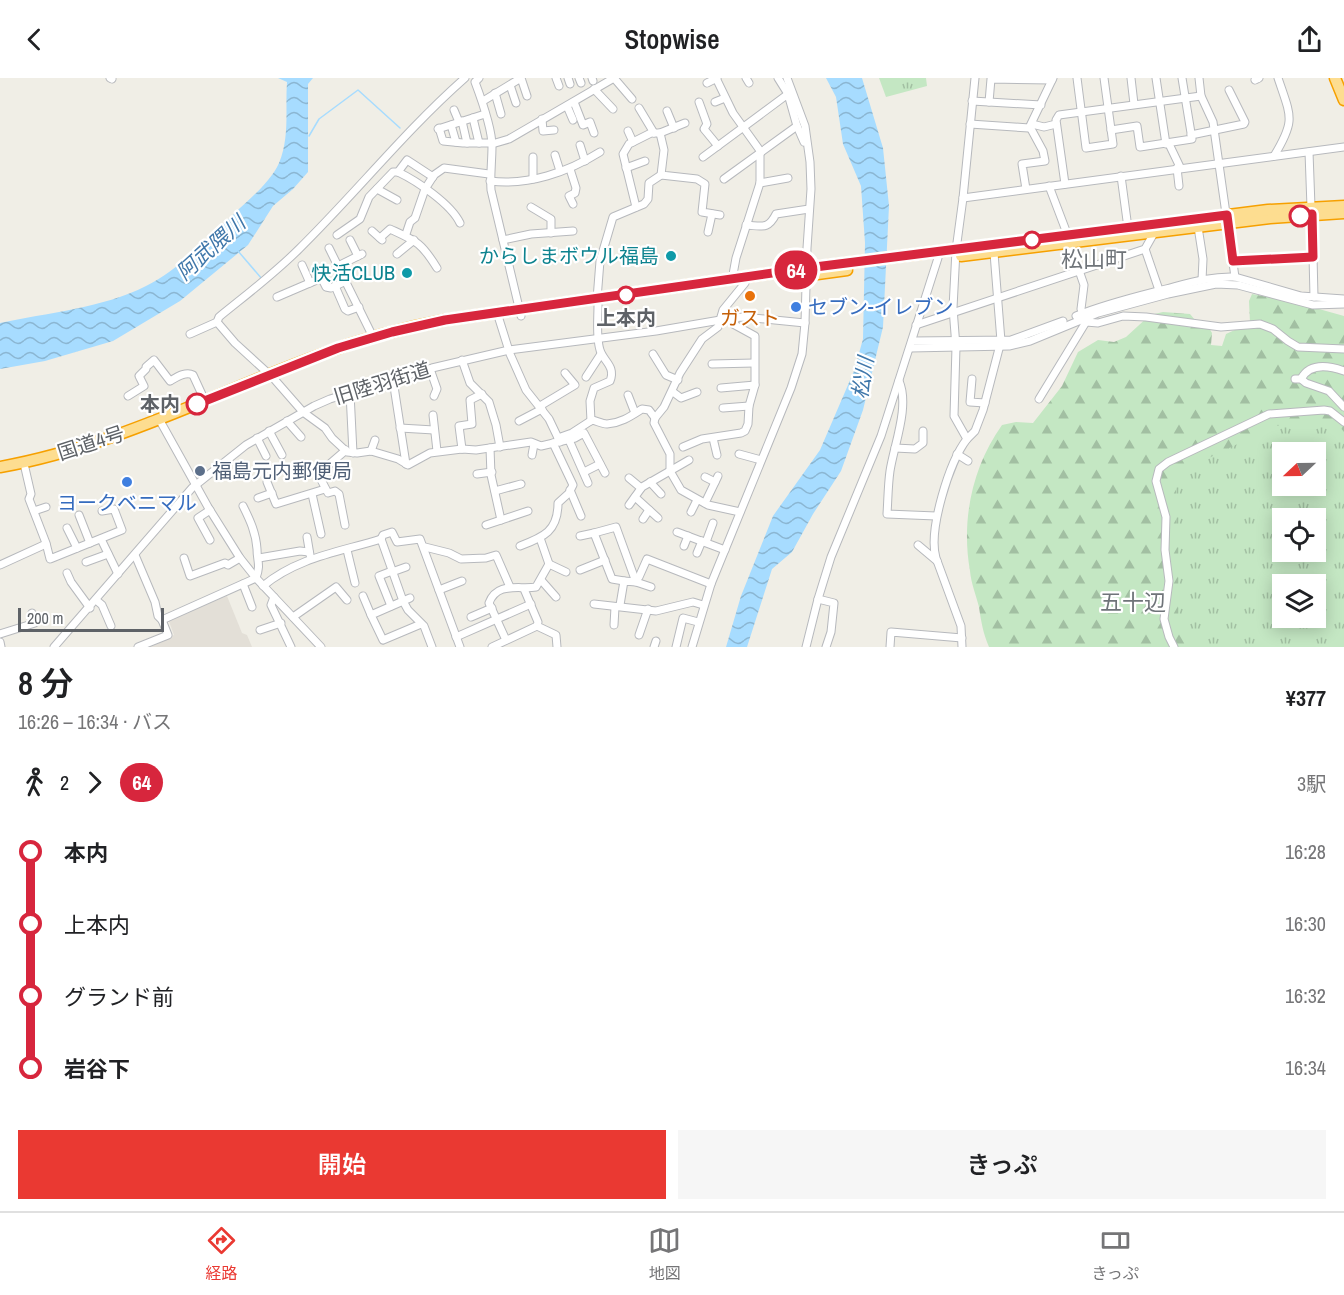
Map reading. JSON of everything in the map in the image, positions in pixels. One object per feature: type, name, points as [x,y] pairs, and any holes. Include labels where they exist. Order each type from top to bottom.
[{"type":"highway","points":[[1335,78],[1344,100]]},
{"type":"highway","points":[[1341,78],[1344,85]]},
{"type":"highway","name":"国道4号","points":[[956,253],[994,253],[1128,228],[1344,206]]},
{"type":"highway","name":"国道4号","points":[[1312,211],[1344,213]]},
{"type":"highway","name":"国道4号","points":[[597,302],[732,279],[1069,240],[1154,233],[1198,227],[1228,219]]},
{"type":"highway","name":"国道4号","points":[[0,473],[75,456],[272,377],[321,354],[429,323],[745,284],[809,271]]},
{"type":"highway","name":"国道4号","points":[[0,467],[86,447],[160,423],[205,401],[338,355],[395,338],[444,327],[499,319],[521,312]]},
{"type":"street","points":[[190,334],[217,322],[219,317],[299,250],[423,117],[465,78]]},
{"type":"street","points":[[479,78],[474,82],[483,101],[492,143],[490,177],[521,312]]},
{"type":"street","points":[[483,101],[521,78],[527,96]]},
{"type":"street","points":[[556,78],[559,86]]},
{"type":"street","points":[[485,114],[439,129],[443,141],[492,143],[509,139],[570,104],[604,81],[614,78],[632,99]]},
{"type":"street","points":[[707,83],[717,78],[733,113],[760,153],[760,183],[732,279]]},
{"type":"street","points":[[778,78],[788,94],[797,126],[807,147]]},
{"type":"street","points":[[692,647],[703,605],[795,377],[802,354],[809,271],[810,162],[805,126],[787,78]]},
{"type":"street","points":[[967,439],[954,416],[956,344],[954,314],[956,253],[975,78]]},
{"type":"street","points":[[1077,78],[1086,148],[1113,144],[1104,78]]},
{"type":"street","points":[[1131,78],[1134,104]]},
{"type":"street","points":[[1156,78],[1167,144],[1179,168],[1179,186]]},
{"type":"street","points":[[1112,130],[1137,126],[1140,147],[1192,139],[1182,78]]},
{"type":"street","points":[[1199,78],[1201,96],[1213,122],[1235,277]]},
{"type":"street","points":[[1274,156],[1287,132],[1290,115],[1278,78]]},
{"type":"street","points":[[989,102],[991,79],[1052,79],[1031,126]]},
{"type":"street","points":[[510,85],[516,103]]},
{"type":"street","points":[[594,89],[614,110]]},
{"type":"street","points":[[1191,135],[1244,124],[1229,90]]},
{"type":"street","points":[[495,93],[501,114]]},
{"type":"street","points":[[703,158],[788,94]]},
{"type":"street","points":[[1065,184],[1056,124],[1059,116],[1201,96]]},
{"type":"street","points":[[715,102],[725,98]]},
{"type":"street","points":[[972,101],[1041,105]]},
{"type":"street","points":[[699,102],[706,117],[707,124],[704,129],[718,146]]},
{"type":"street","points":[[570,104],[573,120]]},
{"type":"street","points":[[570,104],[583,125],[590,122],[594,133]]},
{"type":"street","points":[[639,108],[657,133],[664,150],[661,175]]},
{"type":"street","points":[[454,110],[457,123],[467,143]]},
{"type":"street","points":[[666,111],[674,128]]},
{"type":"street","points":[[473,118],[479,143]]},
{"type":"street","points":[[542,119],[543,131],[554,130]]},
{"type":"street","points":[[456,142],[457,123]]},
{"type":"street","points":[[636,207],[623,154],[628,144],[685,123]]},
{"type":"street","points":[[970,124],[1044,127],[1056,124]]},
{"type":"street","points":[[724,178],[797,126]]},
{"type":"street","points":[[1026,189],[1022,164],[1045,162],[1043,151],[1031,126]]},
{"type":"street","points":[[628,130],[633,142]]},
{"type":"street","points":[[580,145],[585,161]]},
{"type":"street","points":[[963,198],[1344,147]]},
{"type":"street","points":[[406,234],[410,222],[415,218],[425,189],[433,177],[444,168],[451,167],[510,183],[570,169],[600,152]]},
{"type":"street","points":[[1309,152],[1314,297]]},
{"type":"street","points":[[555,155],[560,171]]},
{"type":"street","points":[[533,157],[533,179]]},
{"type":"street","points":[[398,172],[407,160],[433,177]]},
{"type":"street","points":[[626,168],[645,161]]},
{"type":"street","points":[[570,169],[576,188],[575,193],[569,196],[573,204]]},
{"type":"street","points":[[337,235],[360,219],[369,197],[393,172],[398,172],[425,189],[457,217],[460,223]]},
{"type":"street","points":[[591,421],[590,401],[594,388],[610,381],[612,376],[608,363],[601,354],[597,302],[600,261],[613,217],[647,202],[649,183],[661,175],[697,179],[705,184],[702,212],[716,214],[708,232]]},
{"type":"street","points":[[1121,176],[1128,228]]},
{"type":"street","points":[[760,183],[788,178]]},
{"type":"street","points":[[1049,186],[1084,285],[1081,309],[1084,318]]},
{"type":"street","points":[[377,189],[397,200]]},
{"type":"street","points":[[531,207],[551,219],[551,232]]},
{"type":"street","points":[[746,225],[765,226],[773,222],[776,214],[809,209]]},
{"type":"street","points":[[1198,227],[1203,259],[1202,280]]},
{"type":"street","points":[[372,231],[381,239],[390,229],[406,234],[422,247],[437,268]]},
{"type":"street","points":[[503,240],[531,234],[573,231]]},
{"type":"street","points":[[916,326],[1145,249],[1154,233]]},
{"type":"street","points":[[338,266],[360,255],[350,240]]},
{"type":"street","points":[[398,254],[414,240]]},
{"type":"street","points":[[422,247],[432,245]]},
{"type":"street","points":[[329,248],[373,338]]},
{"type":"street","points":[[1145,249],[1159,291]]},
{"type":"street","points":[[962,647],[961,626],[956,608],[934,549],[936,516],[957,454],[975,431],[985,404],[999,344],[994,253]]},
{"type":"street","points":[[806,647],[831,557],[856,500],[911,345],[935,256]]},
{"type":"street","points":[[1233,261],[1313,257]]},
{"type":"street","points":[[302,265],[310,283]]},
{"type":"street","points":[[1039,399],[1084,318],[1108,304],[1224,276],[1286,292],[1314,297],[1344,298]]},
{"type":"street","points":[[277,297],[319,279],[326,287],[346,281]]},
{"type":"street","points":[[655,418],[673,392],[702,339],[718,327],[723,310],[745,284]]},
{"type":"street","points":[[911,345],[999,344],[1168,294],[1216,284],[1238,285],[1313,305],[1344,304]]},
{"type":"street","points":[[335,286],[345,309],[348,311],[359,307]]},
{"type":"street","points":[[1084,318],[1098,323],[1123,316],[1146,316],[1221,327],[1260,324],[1274,329],[1298,347],[1344,349]]},
{"type":"street","name":"旧陸羽街道","points":[[58,646],[196,486],[221,464],[257,438],[330,399],[462,360],[509,350],[743,317],[806,323]]},
{"type":"street","points":[[683,447],[702,439],[745,431],[750,418],[749,406],[755,385],[754,336],[733,324],[732,318]]},
{"type":"street","points":[[499,319],[526,390],[541,408],[557,441],[573,485],[558,503],[556,521],[540,538],[520,546]]},
{"type":"street","points":[[217,322],[235,344],[272,377],[303,412],[325,428],[332,438],[349,452]]},
{"type":"street","points":[[586,377],[601,354]]},
{"type":"street","points":[[653,354],[666,375],[678,380]]},
{"type":"street","points":[[128,396],[144,386],[139,376],[154,360],[170,381],[183,374],[193,375],[205,401]]},
{"type":"street","points":[[462,360],[470,383],[489,402],[500,447]]},
{"type":"street","points":[[712,364],[754,363]]},
{"type":"street","points":[[1344,371],[1330,366],[1318,366],[1298,379],[1329,391],[1344,407]]},
{"type":"street","points":[[430,369],[437,389],[434,396]]},
{"type":"street","points":[[519,421],[575,385],[565,373]]},
{"type":"street","points":[[972,379],[970,402],[985,404]]},
{"type":"street","points":[[393,380],[406,464]]},
{"type":"street","points":[[899,381],[903,397],[890,471],[887,514],[936,516]]},
{"type":"street","points":[[721,388],[755,385]]},
{"type":"street","points":[[673,392],[681,398],[697,392]]},
{"type":"street","points":[[349,452],[350,393]]},
{"type":"street","points":[[462,449],[459,426],[472,424],[470,400],[482,394]]},
{"type":"street","points":[[628,395],[635,413]]},
{"type":"street","points":[[644,409],[645,400]]},
{"type":"street","points":[[723,408],[749,406]]},
{"type":"street","points":[[557,441],[591,421],[606,424],[628,419],[644,409],[649,410],[655,418],[655,426],[670,454],[670,471],[681,490],[705,503],[740,512]]},
{"type":"street","points":[[1174,647],[1164,619],[1169,571],[1165,550],[1166,517],[1156,481],[1159,469],[1168,462],[1269,414],[1324,410],[1330,411],[1344,422]]},
{"type":"street","points":[[433,415],[436,452]]},
{"type":"street","points":[[287,421],[301,437]]},
{"type":"street","points":[[160,423],[240,558],[263,586],[321,647]]},
{"type":"street","points":[[400,428],[434,429]]},
{"type":"street","points":[[269,431],[282,454]]},
{"type":"street","points":[[895,448],[915,449],[923,443],[923,431]]},
{"type":"street","points":[[406,464],[436,452],[531,442],[537,446],[569,440],[584,433],[605,473]]},
{"type":"street","points":[[257,438],[266,456]]},
{"type":"street","points":[[713,438],[717,454]]},
{"type":"street","points":[[370,452],[375,440]]},
{"type":"street","points":[[569,440],[588,483]]},
{"type":"street","points":[[532,455],[534,444]]},
{"type":"street","points":[[490,448],[501,520]]},
{"type":"street","points":[[345,525],[339,494],[335,491],[328,493],[318,474],[349,452],[370,452],[398,459],[406,464]]},
{"type":"street","points":[[739,454],[761,460]]},
{"type":"street","points":[[957,454],[968,461]]},
{"type":"street","points":[[629,505],[641,488],[689,460]]},
{"type":"street","points":[[584,472],[600,464]]},
{"type":"street","points":[[25,468],[31,494],[29,499],[50,559],[122,530],[114,509],[102,511]]},
{"type":"street","points":[[477,474],[492,472]]},
{"type":"street","points":[[705,477],[717,479],[705,503]]},
{"type":"street","points":[[628,478],[641,488]]},
{"type":"street","points":[[267,482],[276,504],[325,489]]},
{"type":"street","points":[[650,482],[661,494]]},
{"type":"street","points":[[495,490],[521,484]]},
{"type":"street","points":[[570,490],[581,516]]},
{"type":"street","points":[[258,498],[272,493]]},
{"type":"street","points":[[312,494],[321,534]]},
{"type":"street","points":[[635,496],[658,518]]},
{"type":"street","points":[[691,512],[698,500]]},
{"type":"street","points":[[162,620],[256,578],[260,565],[259,558],[253,525],[243,506]]},
{"type":"street","points":[[34,512],[46,507]]},
{"type":"street","points":[[210,510],[198,518],[210,540]]},
{"type":"street","points":[[643,519],[649,510]]},
{"type":"street","points":[[486,525],[528,511]]},
{"type":"street","points":[[79,515],[90,543]]},
{"type":"street","points":[[697,553],[713,523]]},
{"type":"street","points":[[580,536],[616,527],[636,580]]},
{"type":"street","points":[[67,528],[77,548]]},
{"type":"street","points":[[263,586],[310,555],[346,550],[381,539],[383,535],[392,532],[398,542],[420,539],[460,647]]},
{"type":"street","points":[[677,532],[725,550]]},
{"type":"street","points":[[594,533],[612,579],[636,580],[651,586]]},
{"type":"street","points":[[684,546],[688,536]]},
{"type":"street","points":[[307,537],[310,555]]},
{"type":"street","points":[[101,538],[118,574]]},
{"type":"street","points":[[506,640],[489,603],[498,591],[510,587],[524,589],[537,587],[549,564],[540,538]]},
{"type":"street","points":[[381,539],[403,602],[421,624],[432,647]]},
{"type":"street","points":[[0,565],[46,544]]},
{"type":"street","points":[[918,544],[937,561]]},
{"type":"street","points":[[424,548],[449,553],[461,559],[486,558],[496,555],[510,587]]},
{"type":"street","points":[[346,550],[355,582]]},
{"type":"street","points":[[259,558],[300,551],[310,555]]},
{"type":"street","points":[[86,562],[108,554]]},
{"type":"street","points":[[135,555],[155,602],[158,616],[168,634],[138,647]]},
{"type":"street","points":[[184,558],[190,576],[225,563],[228,565],[240,558]]},
{"type":"street","points":[[636,580],[647,559],[711,584]]},
{"type":"street","points":[[580,570],[605,560]]},
{"type":"street","points":[[549,564],[566,572]]},
{"type":"street","points":[[391,606],[379,576],[406,567]]},
{"type":"street","points":[[67,573],[90,608]]},
{"type":"street","points":[[541,580],[556,597]]},
{"type":"street","points":[[439,590],[462,581]]},
{"type":"street","points":[[614,625],[624,581]]},
{"type":"street","points":[[243,584],[252,608]]},
{"type":"street","points":[[293,617],[336,587],[346,600]]},
{"type":"street","points":[[524,589],[538,622],[537,626]]},
{"type":"street","points":[[363,596],[383,640],[421,624]]},
{"type":"street","points":[[274,597],[272,605],[291,647]]},
{"type":"street","points":[[371,615],[410,598]]},
{"type":"street","points":[[818,599],[834,603],[831,632],[826,647]]},
{"type":"street","points":[[96,600],[102,605],[110,624],[117,620]]},
{"type":"street","points":[[594,604],[656,611],[693,602],[703,605]]},
{"type":"street","points":[[456,637],[531,604]]},
{"type":"street","points":[[471,617],[492,608]]},
{"type":"street","points":[[639,635],[648,609]]},
{"type":"street","points":[[0,634],[35,623],[32,614]]},
{"type":"street","points":[[676,647],[683,618],[698,622]]},
{"type":"street","points":[[18,620],[22,628]]},
{"type":"street","points":[[260,630],[281,622]]},
{"type":"street","points":[[495,646],[537,626],[556,635],[557,647]]},
{"type":"street","points":[[890,647],[891,632],[962,638]]},
{"type":"street","points":[[0,642],[1,647]]},
{"type":"shaded area","points":[[227,596],[242,633],[247,635],[252,647],[145,647],[174,635],[168,619]]},
{"type":"green space","points":[[879,78],[926,78],[927,86],[886,97]]},
{"type":"green space","points":[[1252,294],[1294,302],[1344,316],[1344,647],[989,647],[971,580],[967,533],[968,513],[976,476],[983,458],[1002,425],[1016,422],[1033,423],[1062,386],[1078,352],[1098,340],[1114,342],[1126,337],[1150,315],[1163,312],[1190,314],[1200,326],[1209,328],[1212,333],[1211,345],[1222,346],[1226,334],[1250,323],[1249,301]]},
{"type":"green space","points":[[1336,422],[1344,432],[1344,647],[1197,647],[1178,627],[1176,474],[1274,426]]},
{"type":"water","name":"阿武隈川","points":[[278,78],[313,78],[308,84],[308,172],[273,206],[248,245],[180,301],[113,341],[45,361],[0,369],[0,323],[93,305],[146,286],[181,263],[259,190],[279,163],[285,143],[287,82]]},
{"type":"water","name":"松川","points":[[826,78],[862,78],[883,148],[889,206],[883,327],[863,410],[841,471],[792,552],[772,569],[747,647],[726,647],[741,596],[773,516],[820,450],[854,371],[863,339],[865,243],[861,186],[843,144],[836,97]]},
{"type":"waterway","points":[[309,136],[319,119],[358,90],[400,128]]},
{"type":"waterway","name":"阿武隈川","points":[[238,251],[262,279]]},
{"type":"bus line","name":"64","points":[[197,404],[321,354],[421,325],[807,268],[1227,215],[1233,261],[1313,257],[1312,214],[1300,216]]},
{"type":"place","name":"からしまボウル福島","points":[[671,256]]},
{"type":"place","name":"快活CLUB","points":[[407,273]]},
{"type":"place","name":"上本内","points":[[626,295]]},
{"type":"place","name":"ガスト","points":[[750,296]]},
{"type":"place","name":"セブン-イレブン","points":[[796,307]]},
{"type":"place","name":"本内","points":[[197,404]]},
{"type":"place","name":"福島元内郵便局","points":[[200,471]]},
{"type":"place","name":"ヨークベニマル","points":[[127,482]]},
{"type":"district","name":"松山町","points":[[1094,259]]},
{"type":"district","name":"五十辺","points":[[1133,602]]}]
